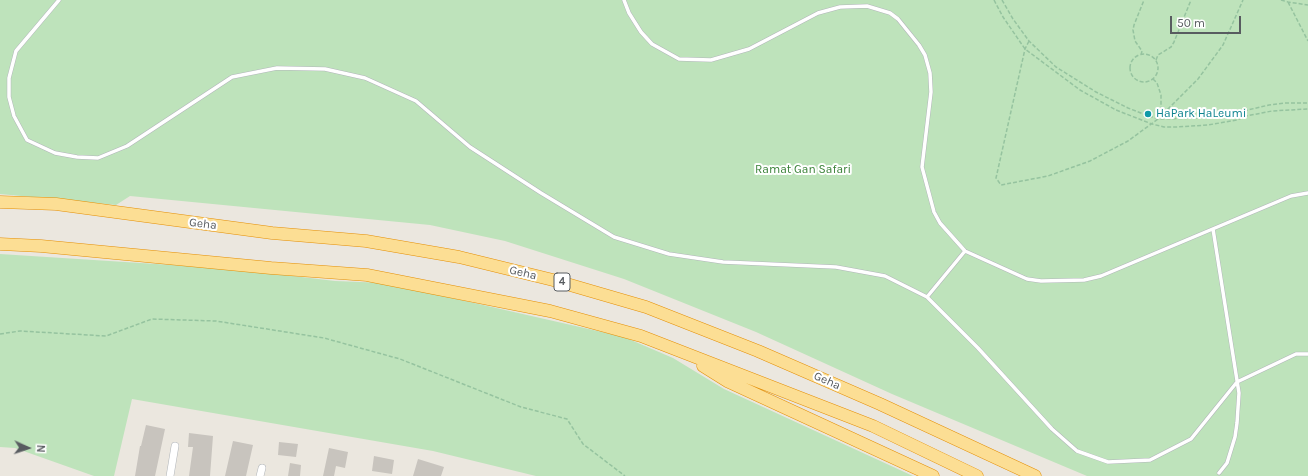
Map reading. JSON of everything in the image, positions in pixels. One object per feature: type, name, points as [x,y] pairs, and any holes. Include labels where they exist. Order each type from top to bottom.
[{"type":"highway","points":[[0,198],[56,204]]},
{"type":"highway","name":"Geha","points":[[0,202],[56,204],[272,233],[366,241],[459,257],[553,280],[646,307],[758,351],[880,404],[1035,476]]},
{"type":"highway","name":"Geha","points":[[0,244],[41,246],[271,268],[367,275],[550,311],[641,336],[678,350],[873,426],[977,476]]},
{"type":"highway","points":[[678,350],[727,381],[933,476]]},
{"type":"street","points":[[170,476],[175,446]]},
{"type":"street","points":[[260,476],[262,468]]},
{"type":"lane","points":[[59,0],[16,51],[9,78],[9,97],[12,110],[26,140],[55,153],[77,157],[98,158],[127,146],[232,77],[277,68],[325,69],[365,78],[416,100],[470,147],[541,193],[614,237],[669,254],[723,262],[836,267],[885,276],[927,297],[978,348],[1052,429],[1078,451],[1108,462],[1150,460],[1191,439],[1237,382],[1296,354],[1308,354]]},
{"type":"lane","points":[[624,0],[629,13],[641,32],[652,44],[679,59],[711,60],[749,49],[818,13],[840,7],[867,6],[890,13],[898,19],[919,46],[925,55],[930,73],[930,92],[922,167],[934,212],[940,223],[965,251],[1027,278],[1041,281],[1084,280],[1102,276],[1291,196],[1308,193]]},
{"type":"lane","points":[[1213,229],[1239,393],[1237,423],[1227,463],[1219,473]]},
{"type":"lane","points":[[927,297],[965,251]]},
{"type":"path","points":[[994,0],[1003,17],[1025,49],[1080,90],[1116,110],[1152,124],[1164,127],[1208,125],[1237,120],[1246,116],[1272,111],[1308,110]]},
{"type":"path","points":[[1002,0],[1013,19],[1029,41],[1056,67],[1096,92],[1128,108],[1158,119],[1204,118],[1284,103],[1308,103]]},
{"type":"path","points":[[1141,55],[1142,51],[1135,41],[1133,30],[1144,0]]},
{"type":"path","points":[[1156,61],[1149,55],[1141,55],[1133,60],[1131,64],[1131,74],[1137,80],[1142,82],[1147,82],[1153,79],[1158,69],[1156,61],[1158,55],[1171,47],[1191,0]]},
{"type":"path","points":[[1029,41],[1025,49],[996,178],[1001,185],[1048,176],[1090,160],[1128,141],[1152,124],[1198,79],[1211,62],[1223,45],[1243,0]]},
{"type":"path","points":[[1281,0],[1308,5]]},
{"type":"path","points":[[1288,2],[1308,41]]},
{"type":"path","points":[[1153,79],[1161,95],[1161,116]]},
{"type":"path","points":[[0,334],[20,331],[106,336],[152,319],[216,321],[324,338],[400,359],[521,407],[567,419],[583,444],[625,476]]},
{"type":"green space","name":"Ramat Gan Safari","points":[[0,0],[1308,0],[1308,476],[1087,476],[892,394],[756,332],[624,279],[505,241],[430,225],[130,196],[116,205],[0,194]]},
{"type":"green space","points":[[0,254],[234,269],[335,281],[386,283],[624,337],[673,358],[724,389],[913,476],[536,476],[433,451],[132,399],[114,476],[94,476],[15,448],[0,447]]},
{"type":"building","points":[[146,425],[165,429],[155,476],[135,476],[140,446]]},
{"type":"building","points":[[189,433],[213,436],[210,476],[189,476],[193,447],[188,447]]},
{"type":"building","points":[[233,441],[253,445],[246,476],[225,476]]},
{"type":"building","points":[[279,442],[298,444],[296,457],[278,455]]},
{"type":"building","points":[[329,448],[348,452],[345,468],[336,466],[334,476],[323,476]]},
{"type":"building","points":[[374,456],[394,460],[392,474],[372,471]]},
{"type":"building","points":[[418,459],[444,467],[441,476],[413,476]]},
{"type":"building","points":[[290,463],[301,465],[300,476],[288,476]]},
{"type":"place","name":"HaPark HaLeumi","points":[[1148,114]]}]
